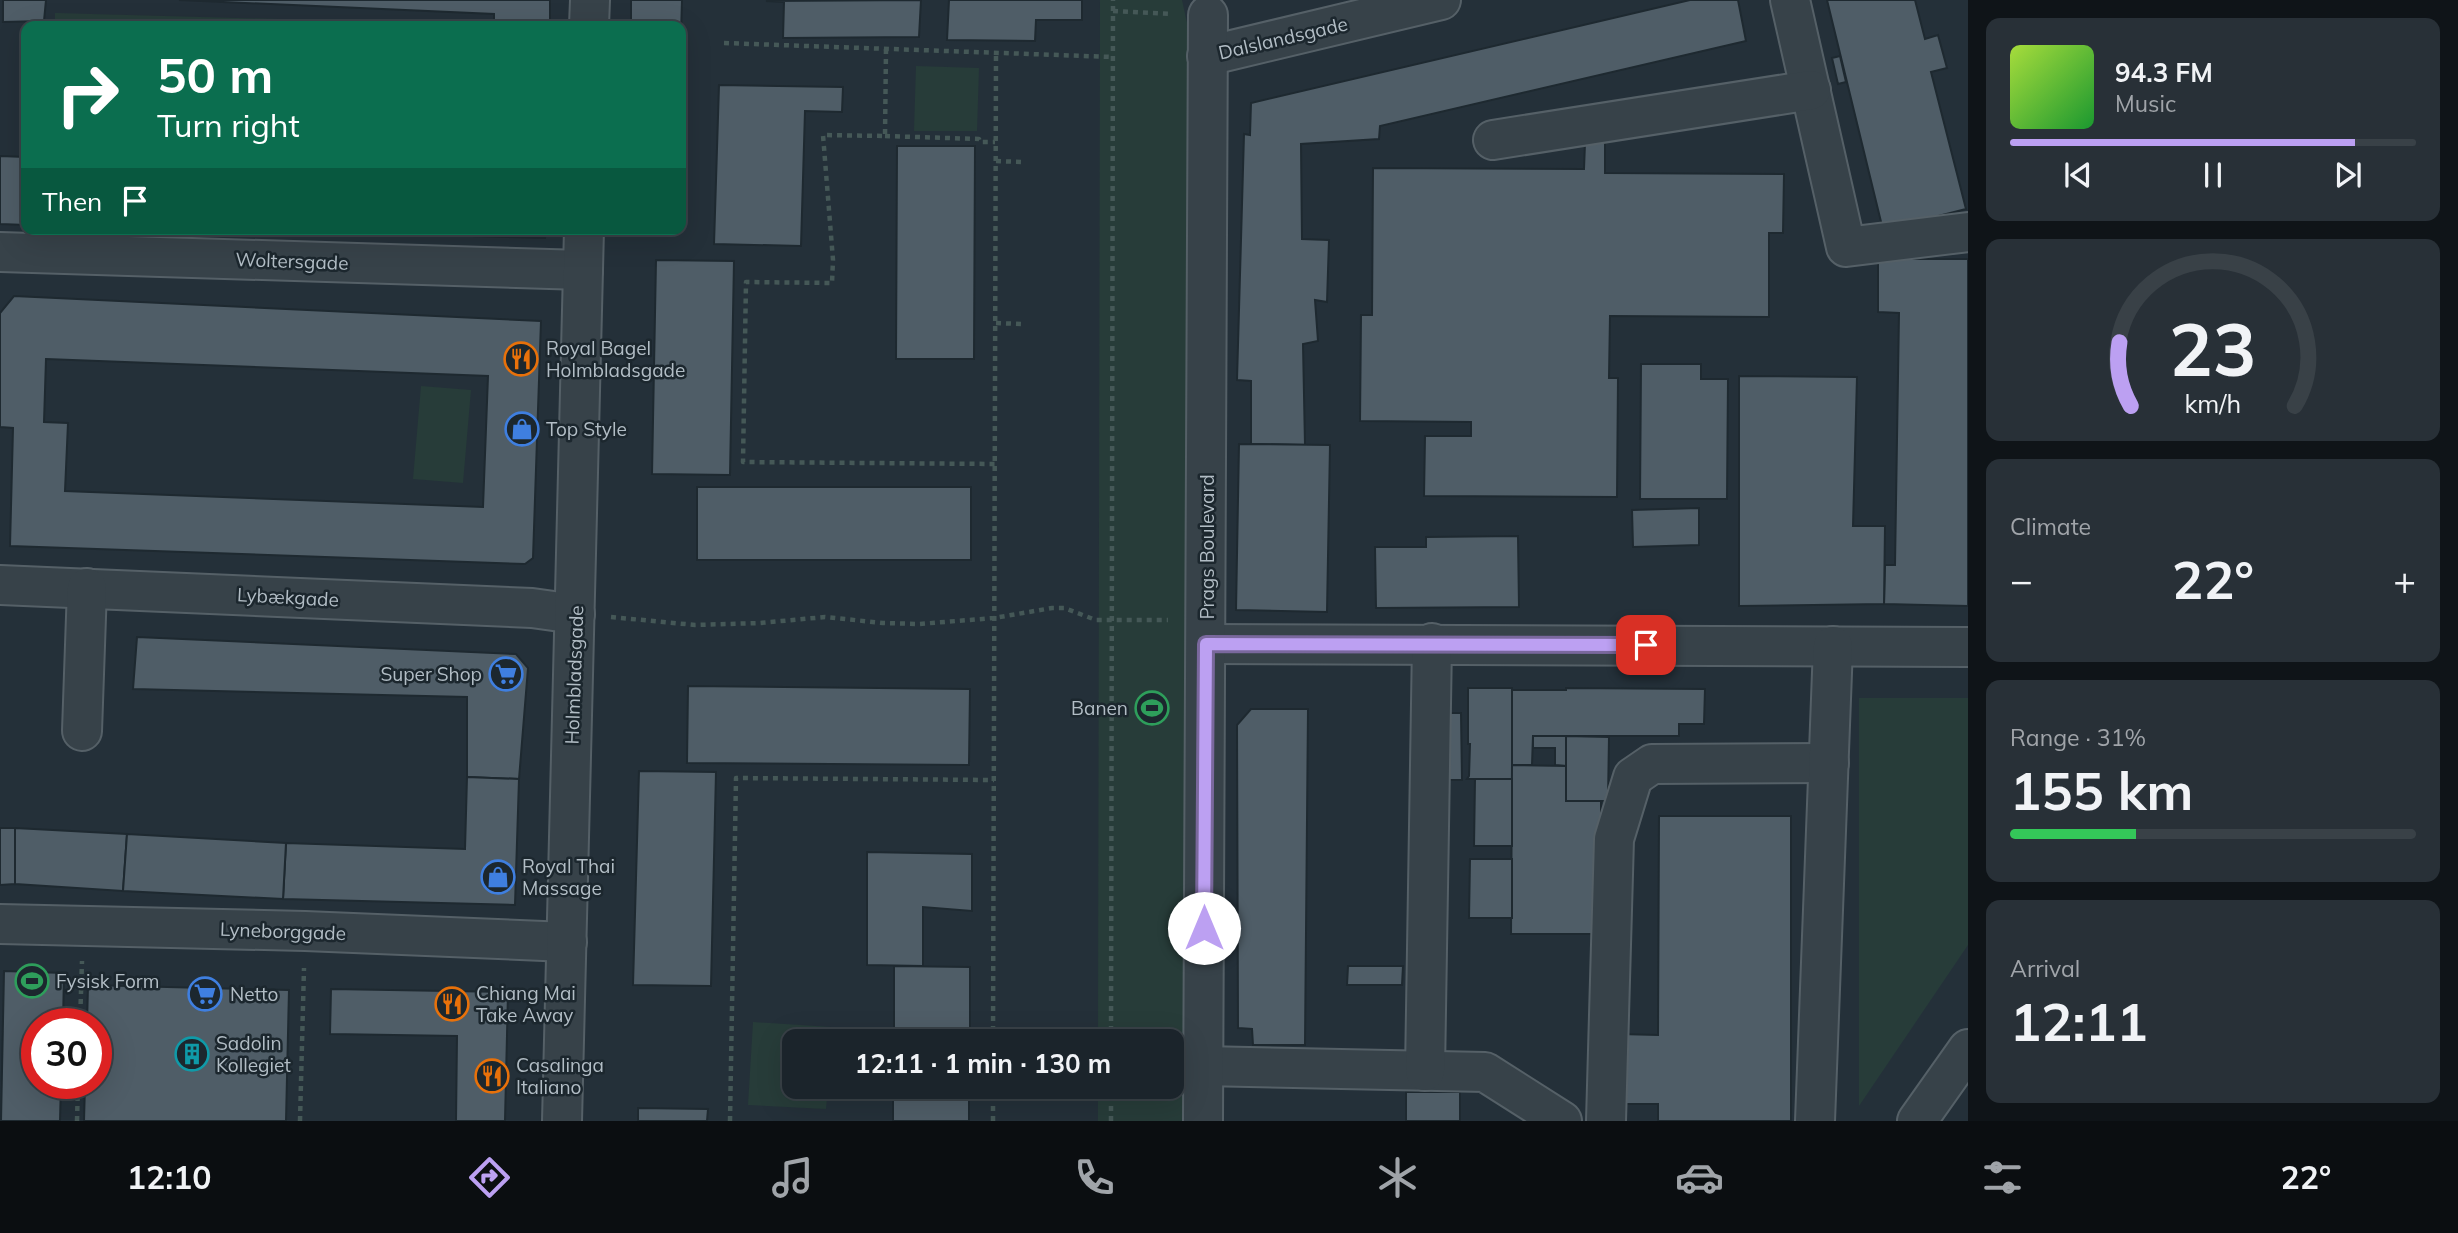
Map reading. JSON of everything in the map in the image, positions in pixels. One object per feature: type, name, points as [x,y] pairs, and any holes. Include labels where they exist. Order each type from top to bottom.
[{"type":"street","points":[[589,21],[590,0]]},
{"type":"street","name":"Dalslandsgade","points":[[1208,56],[1441,0]]},
{"type":"street","points":[[1790,0],[1846,247],[1968,232]]},
{"type":"street","name":"Prags Boulevard","points":[[1203,1121],[1208,15]]},
{"type":"street","points":[[1493,140],[1811,90]]},
{"type":"street","name":"Holmbladsgade","points":[[562,1121],[584,235]]},
{"type":"street","name":"Woltersgade","points":[[0,252],[583,270]]},
{"type":"street","name":"Lybækgade","points":[[0,585],[532,608],[575,614]]},
{"type":"street","points":[[82,730],[87,588]]},
{"type":"street","points":[[1206,632],[1432,643],[1968,647]]},
{"type":"street","points":[[1425,1071],[1432,643]]},
{"type":"street","points":[[1815,1121],[1833,646]]},
{"type":"street","points":[[1606,1121],[1614,839],[1633,777],[1652,764],[1829,763]]},
{"type":"street","name":"Lyneborggade","points":[[0,924],[305,931],[566,942]]},
{"type":"street","points":[[1917,1121],[1968,1049]]},
{"type":"street","points":[[1203,1066],[1485,1072],[1562,1121]]},
{"type":"path","points":[[1111,1029],[1113,0]]},
{"type":"path","points":[[1113,11],[1208,15]]},
{"type":"path","points":[[724,43],[1113,57]]},
{"type":"path","points":[[885,136],[886,49]]},
{"type":"path","points":[[993,1029],[996,53]]},
{"type":"path","points":[[995,142],[980,142],[979,139],[822,135],[833,260],[832,283],[746,282],[743,462],[996,464]]},
{"type":"path","points":[[996,162],[1022,162]]},
{"type":"path","points":[[996,323],[1021,324]]},
{"type":"path","points":[[575,614],[695,625],[825,617],[919,624],[994,618],[1064,608],[1096,620],[1206,632]]},
{"type":"path","points":[[730,1121],[736,778],[994,780]]},
{"type":"path","points":[[80,1008],[83,926]]},
{"type":"path","points":[[300,1121],[305,931]]},
{"type":"path","points":[[77,1121],[78,1099]]},
{"type":"path","points":[[993,1099],[993,1121]]},
{"type":"path","points":[[1111,1099],[1111,1121]]},
{"type":"green space","points":[[1100,0],[1182,0],[1189,32],[1184,1121],[1098,1121],[1098,1099],[1184,1099],[1184,1029],[1098,1029]]},
{"type":"green space","points":[[55,13],[353,21],[55,21]]},
{"type":"green space","points":[[916,66],[979,68],[977,131],[914,131]]},
{"type":"green space","points":[[421,386],[471,390],[463,483],[413,479]]},
{"type":"green space","points":[[1859,698],[1968,698],[1968,945],[1859,1106]]},
{"type":"green space","points":[[753,1022],[831,1027],[782,1029],[782,1099],[827,1099],[826,1109],[748,1105]]},
{"type":"building","points":[[3,0],[46,0],[44,21],[3,22]]},
{"type":"building","points":[[179,0],[550,0],[550,21],[494,21],[494,14]]},
{"type":"building","points":[[631,0],[682,0],[681,21],[631,21]]},
{"type":"building","points":[[921,0],[919,37],[783,38],[784,2],[766,1]]},
{"type":"building","points":[[949,0],[1082,0],[1082,20],[1036,20],[1035,41],[947,40]]},
{"type":"building","points":[[1690,0],[1738,0],[1746,41],[1380,126],[1379,139],[1301,144],[1302,239],[1329,240],[1327,302],[1315,300],[1318,341],[1303,344],[1305,445],[1251,444],[1251,381],[1237,380],[1244,134],[1250,135],[1251,103]]},
{"type":"building","points":[[1827,0],[1915,0],[1925,39],[1938,35],[1947,68],[1931,72],[1966,209],[1883,230]]},
{"type":"building","points":[[1840,56],[1846,82],[1838,84],[1832,58]]},
{"type":"building","points":[[719,85],[843,87],[842,112],[805,111],[801,246],[714,244]]},
{"type":"building","points":[[1585,143],[1605,143],[1605,173],[1784,174],[1783,233],[1769,233],[1769,317],[1610,316],[1609,378],[1618,378],[1617,497],[1424,496],[1425,436],[1471,436],[1471,422],[1360,421],[1361,315],[1372,315],[1373,168],[1584,169]]},
{"type":"building","points":[[897,146],[975,146],[974,359],[896,359]]},
{"type":"building","points":[[0,156],[21,157],[21,225],[0,224]]},
{"type":"building","points":[[431,235],[545,235],[545,238]]},
{"type":"building","points":[[1878,259],[1968,259],[1968,606],[1884,604],[1885,565],[1895,565],[1899,313],[1878,312]]},
{"type":"building","points":[[656,260],[734,261],[730,475],[652,474]]},
{"type":"building","points":[[14,296],[541,321],[533,558],[525,564],[10,546],[13,428],[0,427],[0,313]],"holes":[[[46,359],[488,376],[483,507],[65,491],[68,423],[44,422]]]},
{"type":"building","points":[[1641,364],[1701,364],[1701,379],[1728,379],[1727,499],[1640,499]]},
{"type":"building","points":[[1739,376],[1857,377],[1853,526],[1885,526],[1884,604],[1739,606]]},
{"type":"building","points":[[1239,444],[1330,445],[1327,612],[1236,610]]},
{"type":"building","points":[[697,487],[971,487],[971,560],[697,560]]},
{"type":"building","points":[[1699,508],[1699,545],[1633,547],[1632,510]]},
{"type":"building","points":[[1518,536],[1519,607],[1376,608],[1375,547],[1426,547],[1426,537]]},
{"type":"building","points":[[137,637],[516,654],[528,668],[519,779],[467,777],[467,697],[133,689]]},
{"type":"building","points":[[688,686],[970,689],[969,765],[687,763]]},
{"type":"building","points":[[1468,688],[1512,688],[1512,779],[1467,779],[1470,744]]},
{"type":"building","points":[[1705,689],[1704,724],[1679,724],[1679,736],[1533,736],[1532,765],[1512,765],[1512,690]]},
{"type":"building","points":[[1251,709],[1308,709],[1305,1045],[1253,1045],[1252,1029],[1238,1028],[1237,725]]},
{"type":"building","points":[[1441,713],[1461,713],[1462,780],[1441,780]]},
{"type":"building","points":[[1533,736],[1566,736],[1566,766],[1555,765],[1555,748],[1533,748]]},
{"type":"building","points":[[1566,736],[1609,737],[1608,801],[1566,801]]},
{"type":"building","points":[[1512,765],[1566,766],[1566,801],[1601,801],[1601,934],[1511,934]]},
{"type":"building","points":[[639,771],[716,772],[711,986],[633,985]]},
{"type":"building","points":[[467,777],[519,779],[515,905],[283,899],[286,843],[465,849]]},
{"type":"building","points":[[1475,779],[1512,779],[1512,846],[1474,846]]},
{"type":"building","points":[[1659,816],[1791,816],[1791,1121],[1658,1121],[1658,1104],[1619,1104],[1619,1034],[1658,1035]]},
{"type":"building","points":[[0,828],[15,828],[15,884],[0,885]]},
{"type":"building","points":[[15,828],[127,834],[123,891],[15,884]]},
{"type":"building","points":[[127,834],[286,843],[283,899],[123,891]]},
{"type":"building","points":[[867,852],[972,854],[972,911],[923,907],[923,966],[867,965]]},
{"type":"building","points":[[1470,859],[1512,859],[1512,918],[1469,918]]},
{"type":"building","points":[[894,966],[970,967],[970,1029],[894,1029]]},
{"type":"building","points":[[1348,966],[1403,966],[1402,985],[1347,985]]},
{"type":"building","points":[[4,971],[64,973],[63,1008],[21,1008],[21,1099],[61,1099],[60,1121],[1,1121]]},
{"type":"building","name":"Sadolin Kollegiet","points":[[88,985],[289,990],[286,1121],[84,1121],[85,1099],[112,1099],[112,1008],[87,1008]]},
{"type":"building","points":[[331,989],[508,992],[505,1121],[456,1121],[457,1036],[330,1034]]},
{"type":"building","points":[[1406,1092],[1460,1092],[1460,1121],[1406,1121]]},
{"type":"building","points":[[893,1099],[969,1099],[969,1121],[893,1121]]},
{"type":"building","points":[[638,1108],[708,1109],[707,1121],[638,1121]]},
{"type":"place","name":"Royal Bagel Holmbladsgade","points":[[521,359]]},
{"type":"place","name":"Top Style","points":[[522,429]]},
{"type":"place","name":"Super Shop","points":[[506,674]]},
{"type":"place","name":"Banen","points":[[1152,708]]},
{"type":"place","name":"Royal Thai Massage","points":[[498,877]]},
{"type":"place","name":"Fysisk Form","points":[[32,981]]},
{"type":"place","name":"Netto","points":[[205,994]]},
{"type":"place","name":"Chiang Mai Take Away","points":[[452,1004]]},
{"type":"place","name":"Sadolin Kollegiet","points":[[192,1054]]},
{"type":"place","name":"Casalinga Italiano","points":[[492,1076]]},
{"type":"route","points":[[1204,928],[1206,644],[1646,645]]}]
